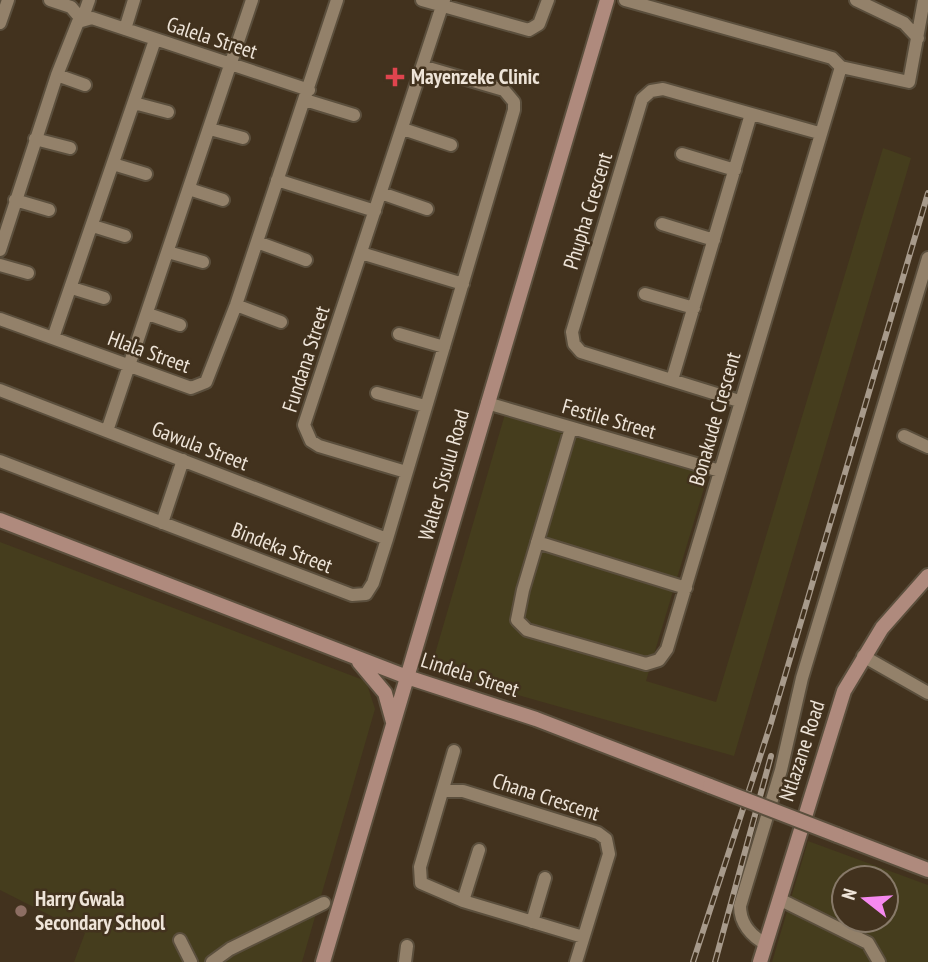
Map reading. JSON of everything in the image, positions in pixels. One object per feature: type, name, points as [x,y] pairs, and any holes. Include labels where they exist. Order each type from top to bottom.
[{"type":"street","points":[[0,23],[8,0]]},
{"type":"street","points":[[50,0],[71,7],[82,20]]},
{"type":"street","points":[[0,250],[74,27],[82,20],[89,0]]},
{"type":"street","points":[[125,29],[135,0]]},
{"type":"street","points":[[107,431],[252,0]]},
{"type":"street","name":"Hlala Street","points":[[0,319],[191,388],[201,386],[211,375],[236,306],[337,0]]},
{"type":"street","points":[[422,0],[443,3],[529,30],[539,24],[548,0]]},
{"type":"street","name":"Walter Sisulu Road","points":[[323,962],[607,0]]},
{"type":"street","points":[[625,0],[832,58],[841,67],[909,82],[924,0]]},
{"type":"street","points":[[856,0],[904,23],[918,38]]},
{"type":"street","name":"Fundana Street","points":[[406,471],[319,446],[311,441],[305,431],[306,416],[425,66],[443,3]]},
{"type":"street","name":"Galela Street","points":[[82,20],[92,18],[231,64],[307,95]]},
{"type":"street","points":[[53,338],[72,289],[155,40]]},
{"type":"street","name":"Bindeka Street","points":[[0,461],[352,595],[366,594],[370,590],[387,539],[514,110],[514,102],[504,90],[425,66]]},
{"type":"street","name":"Bonakude Crescent","points":[[571,428],[516,614],[517,620],[527,630],[646,664],[663,657],[667,649],[819,133],[841,67]]},
{"type":"street","points":[[57,75],[85,85]]},
{"type":"street","name":"Phupha Crescent","points":[[739,401],[581,352],[574,344],[572,332],[642,99],[651,91],[663,89],[819,133]]},
{"type":"street","points":[[307,95],[354,115]]},
{"type":"street","points":[[134,103],[167,112]]},
{"type":"street","points":[[672,380],[751,114]]},
{"type":"street","points":[[210,129],[243,138]]},
{"type":"street","points":[[403,129],[451,145]]},
{"type":"street","points":[[35,139],[71,148]]},
{"type":"street","points":[[682,155],[735,170]]},
{"type":"street","points":[[113,164],[146,174]]},
{"type":"street","points":[[277,180],[375,211]]},
{"type":"street","points":[[189,189],[223,200]]},
{"type":"street","points":[[381,193],[427,209]]},
{"type":"street","points":[[15,200],[49,210]]},
{"type":"street","points":[[662,224],[714,240]]},
{"type":"street","points":[[93,226],[125,236]]},
{"type":"street","points":[[257,242],[306,260]]},
{"type":"street","points":[[168,252],[203,262]]},
{"type":"street","points":[[361,253],[463,284]]},
{"type":"street","points":[[766,944],[746,927],[740,917],[740,906],[780,770],[802,678],[928,258]]},
{"type":"street","points":[[0,265],[28,273]]},
{"type":"street","points":[[72,289],[104,298]]},
{"type":"street","points":[[645,294],[694,308]]},
{"type":"street","points":[[236,306],[282,322]]},
{"type":"street","points":[[148,314],[180,325]]},
{"type":"street","points":[[399,334],[444,347]]},
{"type":"street","name":"Gawula Street","points":[[0,390],[387,539]]},
{"type":"street","points":[[377,393],[425,407]]},
{"type":"street","name":"Festile Street","points":[[487,403],[720,471]]},
{"type":"street","points":[[904,436],[928,447]]},
{"type":"street","points":[[162,523],[183,460]]},
{"type":"street","name":"Lindela Street","points":[[0,520],[407,677],[536,719],[928,870]]},
{"type":"street","points":[[537,542],[686,588]]},
{"type":"street","name":"Ntlazane Road","points":[[761,962],[834,718],[863,656],[882,628],[928,576]]},
{"type":"street","points":[[352,656],[385,693],[394,723]]},
{"type":"street","points":[[863,656],[928,693]]},
{"type":"street","points":[[454,751],[445,791],[420,867],[421,883],[463,901],[583,937],[576,962]]},
{"type":"street","name":"Chana Crescent","points":[[445,791],[463,791],[598,833],[606,839],[609,854],[583,937]]},
{"type":"street","points":[[463,901],[479,850]]},
{"type":"street","points":[[532,922],[545,878]]},
{"type":"street","points":[[779,899],[868,943],[879,962]]},
{"type":"street","points":[[212,962],[230,950],[324,903]]},
{"type":"street","points":[[180,940],[191,962]]},
{"type":"street","points":[[405,962],[407,946]]},
{"type":"sand","points":[[883,148],[911,158],[734,756],[443,674],[435,654],[505,414],[708,475],[646,681],[716,702]]},
{"type":"sand","points":[[0,542],[366,681],[375,709],[302,962],[74,962],[85,933],[0,890]]},
{"type":"sand","points":[[808,841],[871,864],[830,864],[830,934],[900,934],[900,875],[928,885],[928,962],[772,962]]},
{"type":"railway","points":[[693,962],[771,723],[928,193]]},
{"type":"railway","points":[[715,962],[771,756]]},
{"type":"place","name":"Mayenzeke Clinic","points":[[395,77]]},
{"type":"place","name":"Harry Gwala Secondary School","points":[[21,911]]}]
